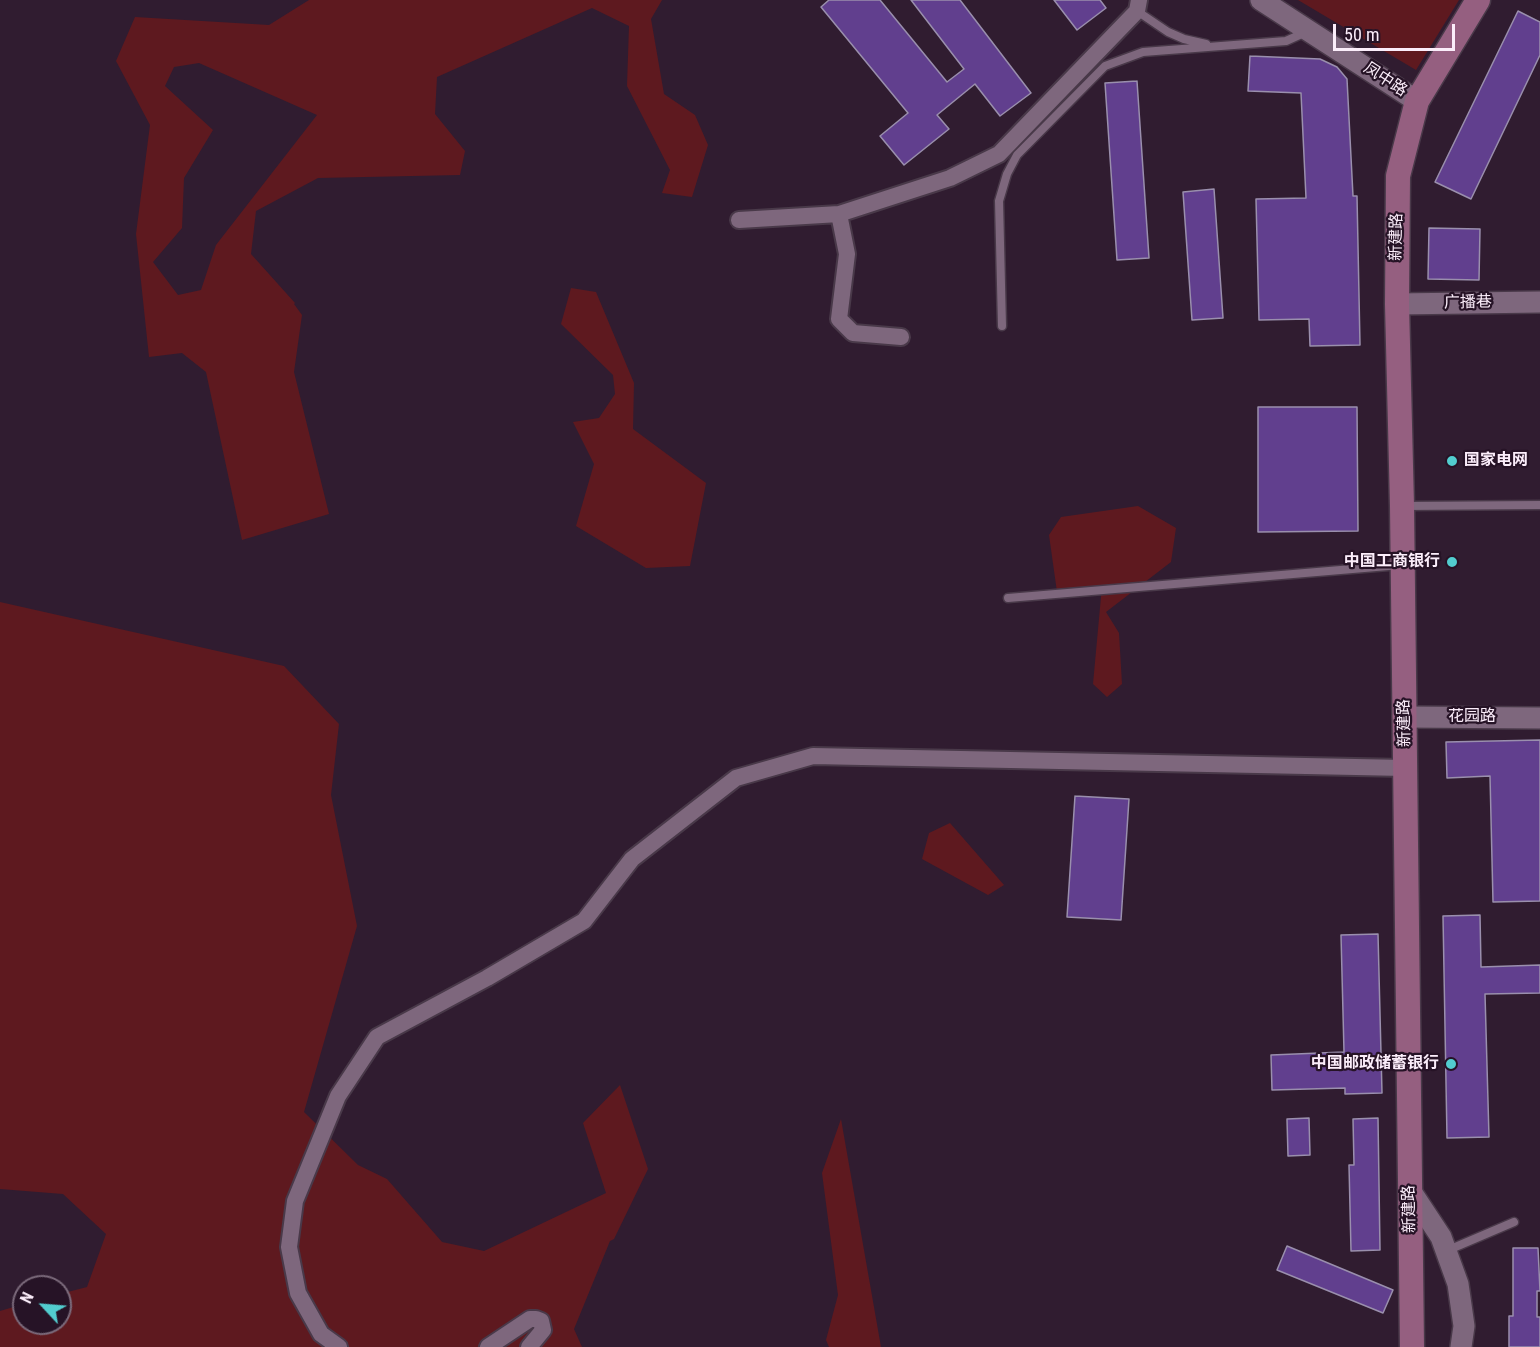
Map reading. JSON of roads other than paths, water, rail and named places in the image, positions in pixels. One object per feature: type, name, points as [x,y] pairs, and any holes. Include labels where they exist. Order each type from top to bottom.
[{"type":"main road","name":"新建路","points":[[1412,1347],[1403,565],[1397,304],[1398,176],[1417,101],[1478,0]]},
{"type":"street","name":"凤中路","points":[[1261,0],[1417,101]]},
{"type":"street","points":[[739,220],[839,214],[950,178],[999,154],[1138,5]]},
{"type":"street","points":[[839,214],[847,254],[839,319],[853,333],[901,338]]},
{"type":"street","name":"广播巷","points":[[1397,304],[1540,302]]},
{"type":"street","name":"花园路","points":[[1405,717],[1540,718]]},
{"type":"street","points":[[339,1347],[321,1334],[298,1293],[289,1247],[295,1201],[338,1096],[377,1037],[487,978],[584,921],[632,859],[736,778],[813,756],[1405,768]]},
{"type":"street","points":[[1410,1190],[1441,1237],[1458,1284],[1464,1326],[1461,1347]]},
{"type":"street","points":[[488,1347],[530,1319],[536,1318],[541,1321],[543,1330],[529,1347]]},
{"type":"lane","points":[[1138,5],[1168,32],[1184,39],[1217,46]]},
{"type":"lane","points":[[1002,326],[999,201],[1007,174],[1017,155],[1105,66],[1143,52],[1286,41],[1309,31]]},
{"type":"lane","points":[[1402,506],[1540,505]]},
{"type":"lane","points":[[1008,598],[1403,565]]},
{"type":"lane","points":[[1446,1251],[1514,1222]]},
{"type":"place","name":"国家电网","points":[[1452,461]]},
{"type":"place","name":"中国工商银行","points":[[1452,562]]},
{"type":"place","name":"中国邮政储蓄银行","points":[[1451,1064]]}]
